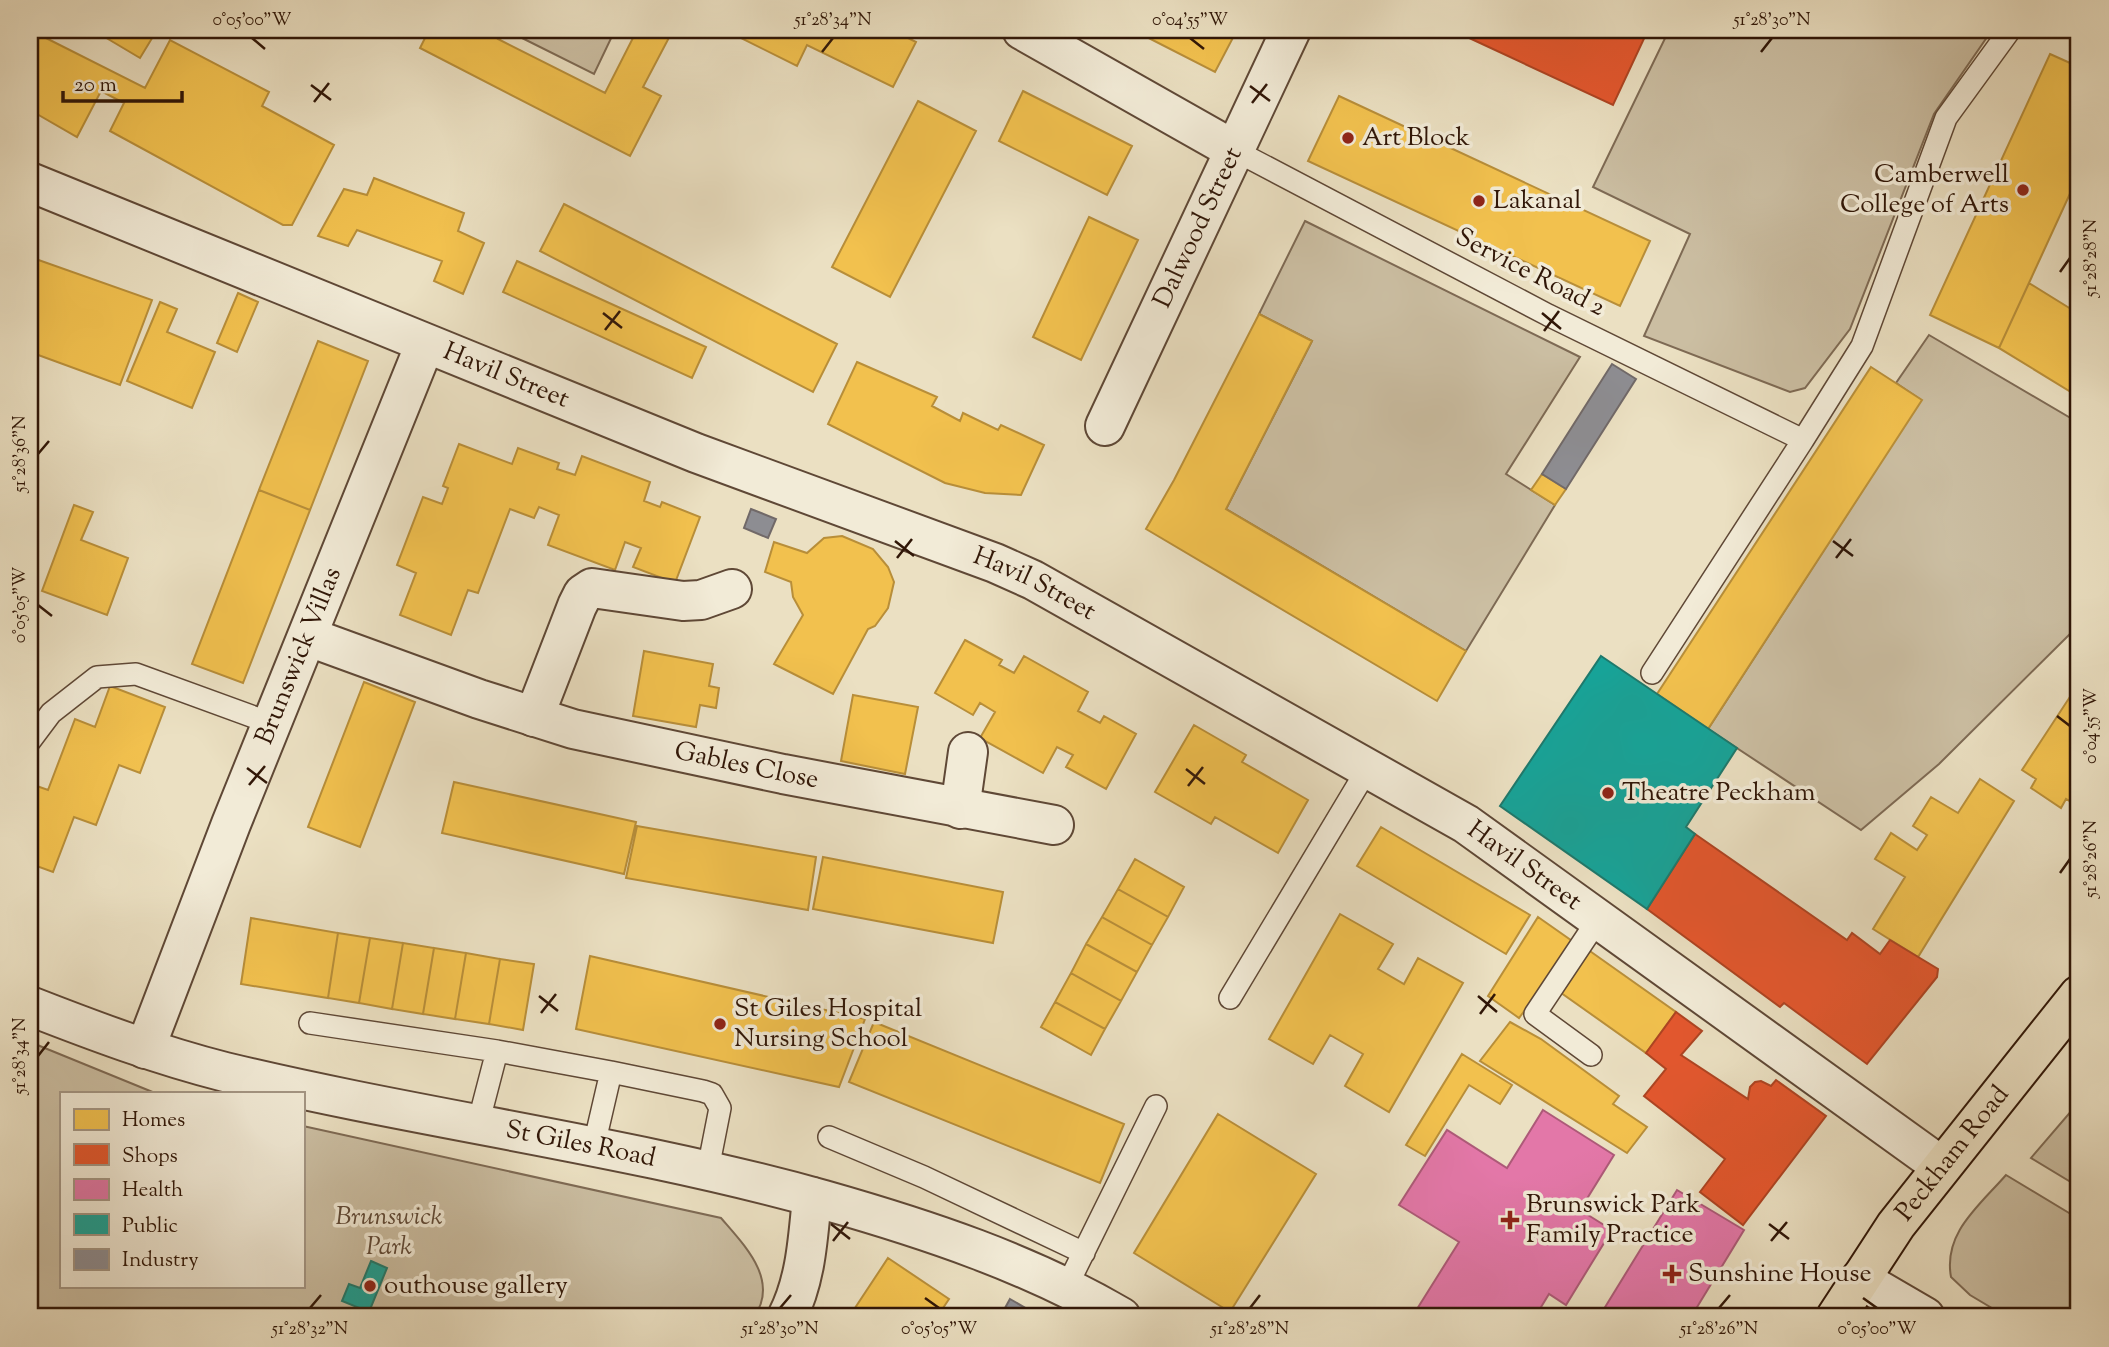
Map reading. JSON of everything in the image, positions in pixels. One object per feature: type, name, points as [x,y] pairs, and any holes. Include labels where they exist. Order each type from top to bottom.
[{"type":"highway","name":"Peckham Road","points":[[1836,1317],[1896,1224],[2079,995]]},
{"type":"street","points":[[1022,30],[1234,150]]},
{"type":"street","name":"Dalwood Street","points":[[1105,426],[1291,30]]},
{"type":"street","name":"Havil Street","points":[[30,182],[696,453],[995,563],[1033,580],[1466,824],[1941,1166]]},
{"type":"street","name":"Brunswick Villas","points":[[145,1049],[425,344]]},
{"type":"street","points":[[534,717],[577,606],[583,594],[592,588],[683,601],[701,600],[732,589]]},
{"type":"street","name":"Gables Close","points":[[309,637],[534,717],[627,742],[960,809],[1054,825]]},
{"type":"street","points":[[960,809],[968,752]]},
{"type":"street","name":"St Giles Road","points":[[30,1006],[145,1049],[225,1071],[708,1169],[901,1222],[999,1258],[1066,1288],[1121,1317]]},
{"type":"street","points":[[787,1317],[796,1300],[806,1255],[812,1197]]},
{"type":"street","points":[[1860,1279],[1925,1317]]},
{"type":"lane","points":[[1652,673],[1862,346],[1946,118],[2010,30]]},
{"type":"lane","name":"Service Road 2","points":[[1234,150],[1548,315],[1803,440]]},
{"type":"lane","points":[[30,741],[51,713],[97,677],[136,674],[273,723]]},
{"type":"lane","points":[[1230,998],[1368,768]]},
{"type":"lane","points":[[1591,1055],[1535,1014],[1599,918]]},
{"type":"lane","points":[[310,1023],[497,1051],[712,1094],[720,1108],[708,1169]]},
{"type":"lane","points":[[478,1124],[497,1051]]},
{"type":"lane","points":[[594,1145],[611,1072]]},
{"type":"lane","points":[[1066,1288],[1156,1106]]},
{"type":"lane","points":[[829,1137],[924,1177],[1084,1253]]},
{"type":"green space","points":[[514,30],[615,30],[594,74],[512,33]]},
{"type":"green space","points":[[1669,30],[1992,30],[1934,114],[1850,329],[1805,388],[1790,392],[1644,336],[1690,234],[1593,187]]},
{"type":"green space","points":[[1305,221],[1580,357],[1506,474],[1555,505],[1466,651],[1226,509],[1312,341],[1259,314]]},
{"type":"green space","points":[[1929,335],[2079,423],[2079,625],[1939,764],[1861,830],[1708,729],[1921,400],[1896,383]]},
{"type":"green space","name":"Brunswick Park","points":[[30,1042],[153,1092],[60,1092],[60,1288],[304,1288],[304,1126],[721,1218],[756,1264],[763,1290],[761,1303],[754,1317],[30,1317]]},
{"type":"green space","points":[[2079,1102],[2079,1187],[2031,1158]]},
{"type":"green space","points":[[2006,1175],[2079,1219],[2079,1317],[2007,1317],[1970,1295],[1951,1277],[1952,1247],[1965,1221]]},
{"type":"building: Homes","points":[[30,30],[145,88],[170,40],[269,92],[262,106],[334,145],[292,225],[283,225],[110,131],[124,103],[101,91],[77,137],[30,110]]},
{"type":"building: Homes","points":[[93,30],[157,30],[140,58]]},
{"type":"building: Homes","points":[[429,30],[503,30],[498,39],[605,93],[637,30],[673,30],[643,87],[661,96],[630,156],[420,48]]},
{"type":"building: Homes","points":[[725,30],[892,30],[916,42],[893,87],[807,45],[797,66]]},
{"type":"building: Homes","points":[[1133,30],[1237,30],[1215,72]]},
{"type":"building: Homes","name":"Camberwell College of Arts","points":[[2050,54],[2079,67],[2079,174],[2029,283],[2079,314],[2079,397],[1999,348],[1930,315]]},
{"type":"building: Homes","points":[[2050,54],[2079,67],[2079,174],[1999,348],[1930,315]]},
{"type":"building: Homes","points":[[1023,91],[1132,146],[1107,195],[999,141]]},
{"type":"building: Homes","name":"Lakanal","points":[[1339,96],[1650,241],[1620,306],[1308,161]]},
{"type":"building: Homes","points":[[918,101],[976,131],[890,297],[832,267]]},
{"type":"building: Homes","points":[[374,178],[464,213],[458,231],[484,243],[463,294],[434,281],[442,261],[357,230],[348,246],[318,236],[344,189],[367,195]]},
{"type":"building: Homes","points":[[564,204],[837,344],[813,392],[540,251]]},
{"type":"building: Homes","points":[[1089,217],[1138,240],[1081,360],[1033,337]]},
{"type":"building: Homes","points":[[30,257],[152,300],[120,385],[30,352]]},
{"type":"building: Homes","points":[[517,261],[706,347],[692,378],[503,292]]},
{"type":"building: Homes","points":[[2029,283],[2079,314],[2079,397],[1999,348]]},
{"type":"building: Homes","points":[[238,293],[258,302],[237,352],[217,343]]},
{"type":"building: Homes","points":[[160,302],[177,309],[167,332],[215,352],[192,408],[127,381]]},
{"type":"building: Homes","points":[[1259,314],[1312,341],[1226,509],[1466,651],[1437,701],[1146,529]]},
{"type":"building: Homes","points":[[318,341],[368,361],[310,510],[259,490]]},
{"type":"building: Homes","points":[[857,362],[937,397],[932,406],[960,421],[963,413],[998,430],[1001,425],[1044,445],[1021,495],[985,493],[945,483],[828,424]]},
{"type":"building: Homes","points":[[1871,367],[1922,400],[1708,729],[1657,694]]},
{"type":"building: Homes","points":[[30,403],[36,406],[30,421]]},
{"type":"building: Homes","points":[[459,444],[512,464],[518,448],[559,463],[557,469],[575,475],[582,456],[650,482],[644,501],[660,507],[662,502],[700,517],[675,583],[633,567],[641,548],[625,542],[615,570],[548,545],[559,515],[539,507],[534,518],[510,509],[478,593],[468,590],[451,635],[400,615],[416,573],[397,565],[423,497],[442,504],[448,488],[443,486]]},
{"type":"building: Homes","points":[[1542,474],[1566,489],[1555,505],[1531,490]]},
{"type":"building: Homes","points":[[259,490],[310,510],[243,683],[192,664]]},
{"type":"building: Homes","points":[[74,505],[93,512],[81,540],[128,558],[107,615],[42,591]]},
{"type":"building: Homes","points":[[842,536],[873,549],[888,567],[894,582],[888,608],[875,626],[868,629],[833,694],[774,664],[803,615],[793,597],[791,582],[765,572],[774,542],[807,553],[824,538]]},
{"type":"building: Homes","points":[[965,640],[1002,660],[999,665],[1014,673],[1024,656],[1088,692],[1078,711],[1100,723],[1104,716],[1136,734],[1106,789],[1066,767],[1073,755],[1057,747],[1043,773],[980,738],[995,712],[980,703],[973,715],[935,693]]},
{"type":"building: Homes","points":[[644,651],[713,664],[709,686],[719,688],[716,708],[700,705],[696,727],[633,716]]},
{"type":"building: Homes","points":[[364,682],[415,702],[360,847],[308,827]]},
{"type":"building: Homes","points":[[2079,683],[2079,804],[2078,806],[2066,799],[2061,808],[2031,788],[2036,779],[2022,770]]},
{"type":"building: Homes","points":[[110,686],[165,707],[140,773],[119,765],[96,825],[74,817],[53,872],[34,865],[30,877],[31,784],[48,790],[75,719],[95,727]]},
{"type":"building: Homes","points":[[853,695],[918,707],[905,774],[841,761]]},
{"type":"building: Homes","points":[[1194,725],[1246,755],[1242,762],[1308,800],[1278,853],[1215,817],[1211,824],[1155,792]]},
{"type":"building: Homes","points":[[1980,779],[2014,801],[1918,957],[1873,929],[1905,877],[1875,859],[1891,833],[1917,850],[1927,835],[1913,826],[1931,797],[1958,813]]},
{"type":"building: Homes","points":[[454,782],[636,822],[624,874],[442,833]]},
{"type":"building: Homes","points":[[637,826],[816,857],[808,910],[626,878]]},
{"type":"building: Homes","points":[[1381,827],[1530,915],[1506,954],[1357,866]]},
{"type":"building: Homes","points":[[823,857],[1003,892],[993,943],[813,909]]},
{"type":"building: Homes","points":[[1135,859],[1184,887],[1168,917],[1118,889]]},
{"type":"building: Homes","points":[[1118,889],[1168,917],[1152,945],[1102,917]]},
{"type":"building: Homes","points":[[1340,914],[1393,944],[1378,969],[1404,984],[1418,958],[1463,983],[1389,1112],[1345,1086],[1363,1054],[1330,1035],[1313,1064],[1269,1039]]},
{"type":"building: Homes","points":[[1102,917],[1152,945],[1137,972],[1086,944]]},
{"type":"building: Homes","points":[[1538,917],[1575,943],[1519,1018],[1488,996]]},
{"type":"building: Homes","points":[[251,918],[338,933],[328,998],[241,984]]},
{"type":"building: Homes","points":[[338,933],[370,938],[359,1003],[328,998]]},
{"type":"building: Homes","points":[[370,938],[403,943],[392,1009],[359,1003]]},
{"type":"building: Homes","points":[[403,943],[434,948],[423,1014],[392,1009]]},
{"type":"building: Homes","points":[[1086,944],[1137,972],[1121,1001],[1071,973]]},
{"type":"building: Homes","points":[[434,948],[466,953],[455,1019],[423,1014]]},
{"type":"building: Homes","points":[[1587,949],[1676,1012],[1646,1053],[1557,990]]},
{"type":"building: Homes","points":[[466,953],[500,959],[489,1024],[455,1019]]},
{"type":"building: Homes","name":"St Giles Hospital Nursing School","points":[[590,956],[865,1019],[839,1087],[576,1029]]},
{"type":"building: Homes","points":[[500,959],[534,964],[523,1030],[489,1024]]},
{"type":"building: Homes","points":[[1071,973],[1121,1001],[1105,1029],[1055,1002]]},
{"type":"building: Homes","points":[[1055,1002],[1105,1029],[1091,1055],[1041,1027]]},
{"type":"building: Homes","points":[[874,1022],[1124,1124],[1100,1183],[849,1082]]},
{"type":"building: Homes","points":[[1510,1022],[1541,1039],[1619,1096],[1613,1104],[1647,1127],[1627,1153],[1480,1061]]},
{"type":"building: Homes","points":[[1462,1054],[1512,1085],[1500,1104],[1469,1085],[1425,1156],[1406,1145]]},
{"type":"building: Homes","points":[[1218,1114],[1316,1174],[1230,1312],[1134,1253]]},
{"type":"building: Homes","points":[[888,1258],[949,1299],[937,1317],[849,1317]]},
{"type":"building: Shops","points":[[1452,30],[1648,30],[1613,105]]},
{"type":"building: Shops","points":[[1695,834],[1847,940],[1852,933],[1880,954],[1890,940],[1938,969],[1937,977],[1867,1064],[1784,1003],[1780,1007],[1647,909]]},
{"type":"building: Shops","points":[[1676,1012],[1702,1031],[1681,1055],[1748,1099],[1750,1087],[1755,1082],[1761,1081],[1771,1086],[1776,1080],[1826,1116],[1743,1225],[1700,1192],[1725,1159],[1644,1096],[1666,1069],[1646,1053]]},
{"type":"building: Health","name":"Brunswick Park Family Practice","points":[[1543,1110],[1614,1155],[1580,1210],[1612,1230],[1566,1305],[1549,1294],[1535,1317],[1412,1317],[1459,1242],[1399,1205],[1447,1130],[1507,1168]]},
{"type":"building: Health","name":"Sunshine House","points":[[1677,1190],[1744,1230],[1691,1317],[1599,1317]]},
{"type":"building: Public","name":"Theatre Peckham","points":[[1601,656],[1737,748],[1686,827],[1695,834],[1647,909],[1500,806]]},
{"type":"building: Public","name":"outhouse gallery","points":[[371,1261],[387,1268],[369,1312],[342,1301],[349,1284],[360,1288]]},
{"type":"building: Industry","points":[[1612,364],[1636,379],[1566,489],[1542,474]]},
{"type":"building: Industry","points":[[751,509],[776,519],[768,538],[744,528]]},
{"type":"building: Industry","points":[[1010,1299],[1039,1316],[1000,1317]]},
{"type":"place","name":"Art Block","points":[[1348,138]]},
{"type":"place","name":"Camberwell College of Arts","points":[[2023,190]]},
{"type":"place","name":"Lakanal","points":[[1479,201]]},
{"type":"place","name":"Theatre Peckham","points":[[1608,793]]},
{"type":"place","name":"St Giles Hospital Nursing School","points":[[720,1024]]},
{"type":"place","name":"Brunswick Park Family Practice","points":[[1510,1220]]},
{"type":"place","name":"Sunshine House","points":[[1672,1274]]},
{"type":"place","name":"outhouse gallery","points":[[370,1286]]}]
